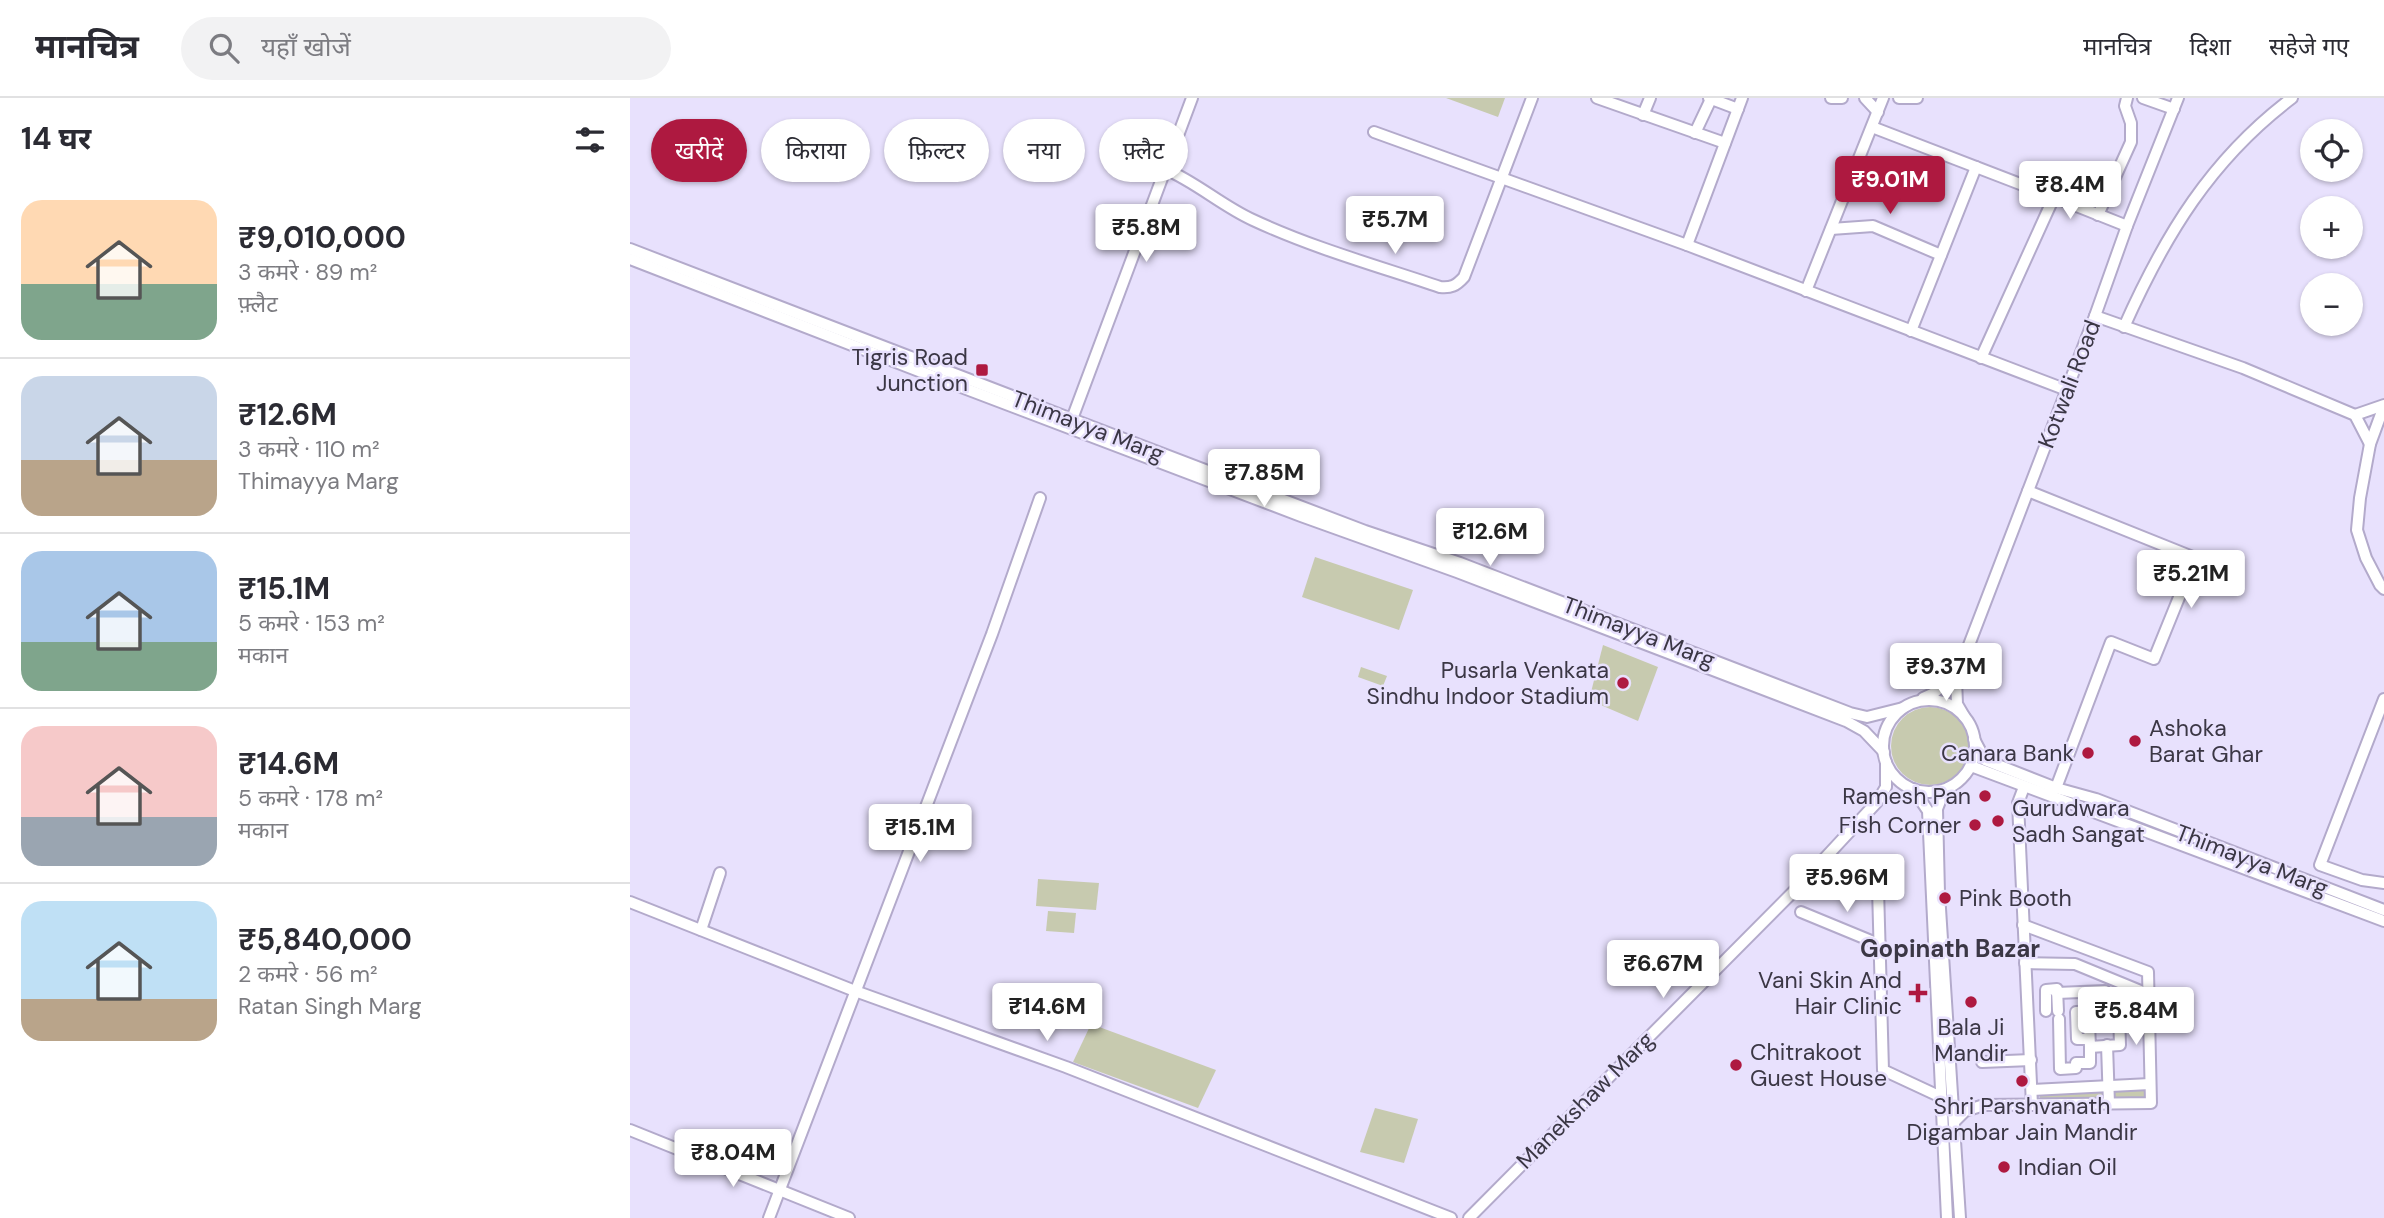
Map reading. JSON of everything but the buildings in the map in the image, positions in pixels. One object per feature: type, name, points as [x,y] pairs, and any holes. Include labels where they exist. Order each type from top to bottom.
[{"type":"street","points":[[1184,119],[1192,98]]},
{"type":"street","points":[[1188,180],[1263,225],[1362,261],[1449,288],[1458,285],[1464,277],[1532,98]]},
{"type":"street","points":[[1597,98],[1725,143]]},
{"type":"street","points":[[1643,115],[1650,98]]},
{"type":"street","points":[[1687,245],[1740,103],[1710,98],[1695,133]]},
{"type":"street","points":[[1831,98],[1842,98]]},
{"type":"street","points":[[1865,98],[1878,112]]},
{"type":"street","points":[[1806,291],[1883,98]]},
{"type":"street","points":[[1899,98],[1917,98]]},
{"type":"street","points":[[2098,215],[2131,142],[2131,123],[2125,106],[2127,98]]},
{"type":"street","points":[[2143,98],[2176,104]]},
{"type":"street","points":[[2124,327],[2145,279],[2173,228],[2207,181],[2268,116],[2292,98]]},
{"type":"street","name":"Kotwali Road","points":[[1959,670],[2176,104]]},
{"type":"street","points":[[1872,127],[2127,226]]},
{"type":"street","points":[[1374,132],[1687,245],[2067,390]]},
{"type":"street","points":[[1911,331],[1976,167]]},
{"type":"street","points":[[1072,419],[1160,182]]},
{"type":"street","points":[[1981,358],[2054,197]]},
{"type":"street","points":[[1831,229],[1873,226],[1941,255]]},
{"type":"street","name":"Thimayya Marg","points":[[630,249],[1365,531],[1846,721],[1864,731],[1885,757]]},
{"type":"street","name":"Thimayya Marg","points":[[630,259],[1301,516],[1458,568],[1850,713],[1867,717],[1908,706]]},
{"type":"street","points":[[2095,316],[2242,368],[2355,415],[2384,406]]},
{"type":"street","points":[[2384,406],[2370,444],[2357,530],[2366,558],[2384,589]]},
{"type":"street","points":[[2355,415],[2370,444]]},
{"type":"street","points":[[2028,491],[2195,558],[2154,659],[2110,642],[2056,788]]},
{"type":"street","points":[[769,1218],[992,634],[1040,498]]},
{"type":"street","points":[[1959,670],[1934,693],[1908,706],[1894,717],[1884,740],[1885,757],[1898,780],[1932,810],[1959,1218]]},
{"type":"street","points":[[1947,1218],[1932,810],[1948,788],[1964,776],[1971,766],[1975,752],[1975,739],[1957,704],[1956,679],[1959,670]]},
{"type":"street","points":[[2384,699],[2320,865],[2362,880],[2384,883]]},
{"type":"street","points":[[1908,706],[1926,700],[1940,701],[1964,716]]},
{"type":"street","name":"Thimayya Marg","points":[[1975,739],[1985,760],[2056,788],[2096,799],[2314,889],[2384,921]]},
{"type":"street","name":"Manekshaw Marg","points":[[1877,802],[1886,786],[1885,757]]},
{"type":"street","name":"Thimayya Marg","points":[[1971,766],[2314,889],[2384,910]]},
{"type":"street","points":[[2024,787],[2018,803],[2032,1105]]},
{"type":"street","points":[[1910,788],[1937,792],[1948,788]]},
{"type":"street","name":"Manekshaw Marg","points":[[1469,1218],[1799,886],[1877,802],[1891,792],[1910,788]]},
{"type":"street","points":[[1843,869],[1878,888],[1883,1070],[1941,1097]]},
{"type":"street","points":[[701,930],[720,873]]},
{"type":"street","points":[[630,902],[855,991],[1077,1071],[1451,1218]]},
{"type":"street","points":[[1801,912],[1881,945]]},
{"type":"street","points":[[1954,1122],[1965,1111],[1984,1105],[2151,1103],[2148,972],[2023,925]]},
{"type":"street","points":[[2025,962],[2075,964],[2148,994]]},
{"type":"street","points":[[2089,1023],[2090,1063],[2076,1063],[2076,1068],[2060,1069],[2052,987],[2105,991]]},
{"type":"street","points":[[2100,1018],[2100,1011],[2077,1012],[2077,1039],[2089,1043],[2120,1045],[2119,1013]]},
{"type":"street","points":[[2107,1045],[2109,1104]]},
{"type":"street","points":[[1982,1062],[2031,1060]]},
{"type":"street","points":[[2032,1090],[2150,1084]]},
{"type":"street","points":[[630,1130],[849,1218]]},
{"type":"green space","points":[[1446,98],[1505,98],[1498,117]]},
{"type":"green space","points":[[2159,555],[2182,564],[2172,588],[2149,579]]},
{"type":"green space","points":[[1315,557],[1413,590],[1399,630],[1302,597]]},
{"type":"green space","name":"Pusarla Venkata Sindhu Indoor Stadium","points":[[1603,645],[1658,667],[1638,721],[1589,700]]},
{"type":"green space","points":[[1361,667],[1387,676],[1383,686],[1358,677]]},
{"type":"green space","points":[[1922,707],[1938,707],[1952,713],[1963,724],[1969,738],[1969,754],[1963,768],[1952,779],[1938,785],[1922,785],[1908,779],[1897,768],[1891,754],[1891,738],[1897,724],[1908,713]]},
{"type":"green space","points":[[1038,879],[1099,883],[1096,910],[1036,906]]},
{"type":"green space","points":[[1048,911],[1076,913],[1074,933],[1046,931]]},
{"type":"green space","points":[[1091,1024],[1216,1070],[1198,1108],[1073,1062]]},
{"type":"green space","points":[[2112,1091],[2147,1091],[2147,1101],[2112,1101]]},
{"type":"green space","points":[[2104,1092],[2105,1100],[2040,1102],[2040,1093]]},
{"type":"green space","points":[[1375,1108],[1418,1119],[1404,1163],[1360,1152]]},
{"type":"place","name":"Tigris Road Junction","points":[[982,370]]},
{"type":"place","name":"Pusarla Venkata Sindhu Indoor Stadium","points":[[1623,683]]},
{"type":"place","name":"Ashoka Barat Ghar","points":[[2135,741]]},
{"type":"place","name":"Canara Bank","points":[[2088,753]]},
{"type":"place","name":"Ramesh Pan","points":[[1985,796]]},
{"type":"place","name":"Gurudwara Sadh Sangat","points":[[1998,821]]},
{"type":"place","name":"Fish Corner","points":[[1975,825]]},
{"type":"place","name":"Pink Booth","points":[[1945,898]]},
{"type":"place","name":"Vani Skin And Hair Clinic","points":[[1918,993]]},
{"type":"place","name":"Bala Ji Mandir","points":[[1971,1002]]},
{"type":"place","name":"Chitrakoot Guest House","points":[[1736,1065]]},
{"type":"place","name":"Shri Parshvanath Digambar Jain Mandir","points":[[2022,1081]]},
{"type":"place","name":"Indian Oil","points":[[2004,1167]]},
{"type":"district","name":"Gopinath Bazar","points":[[1950,949]]}]
